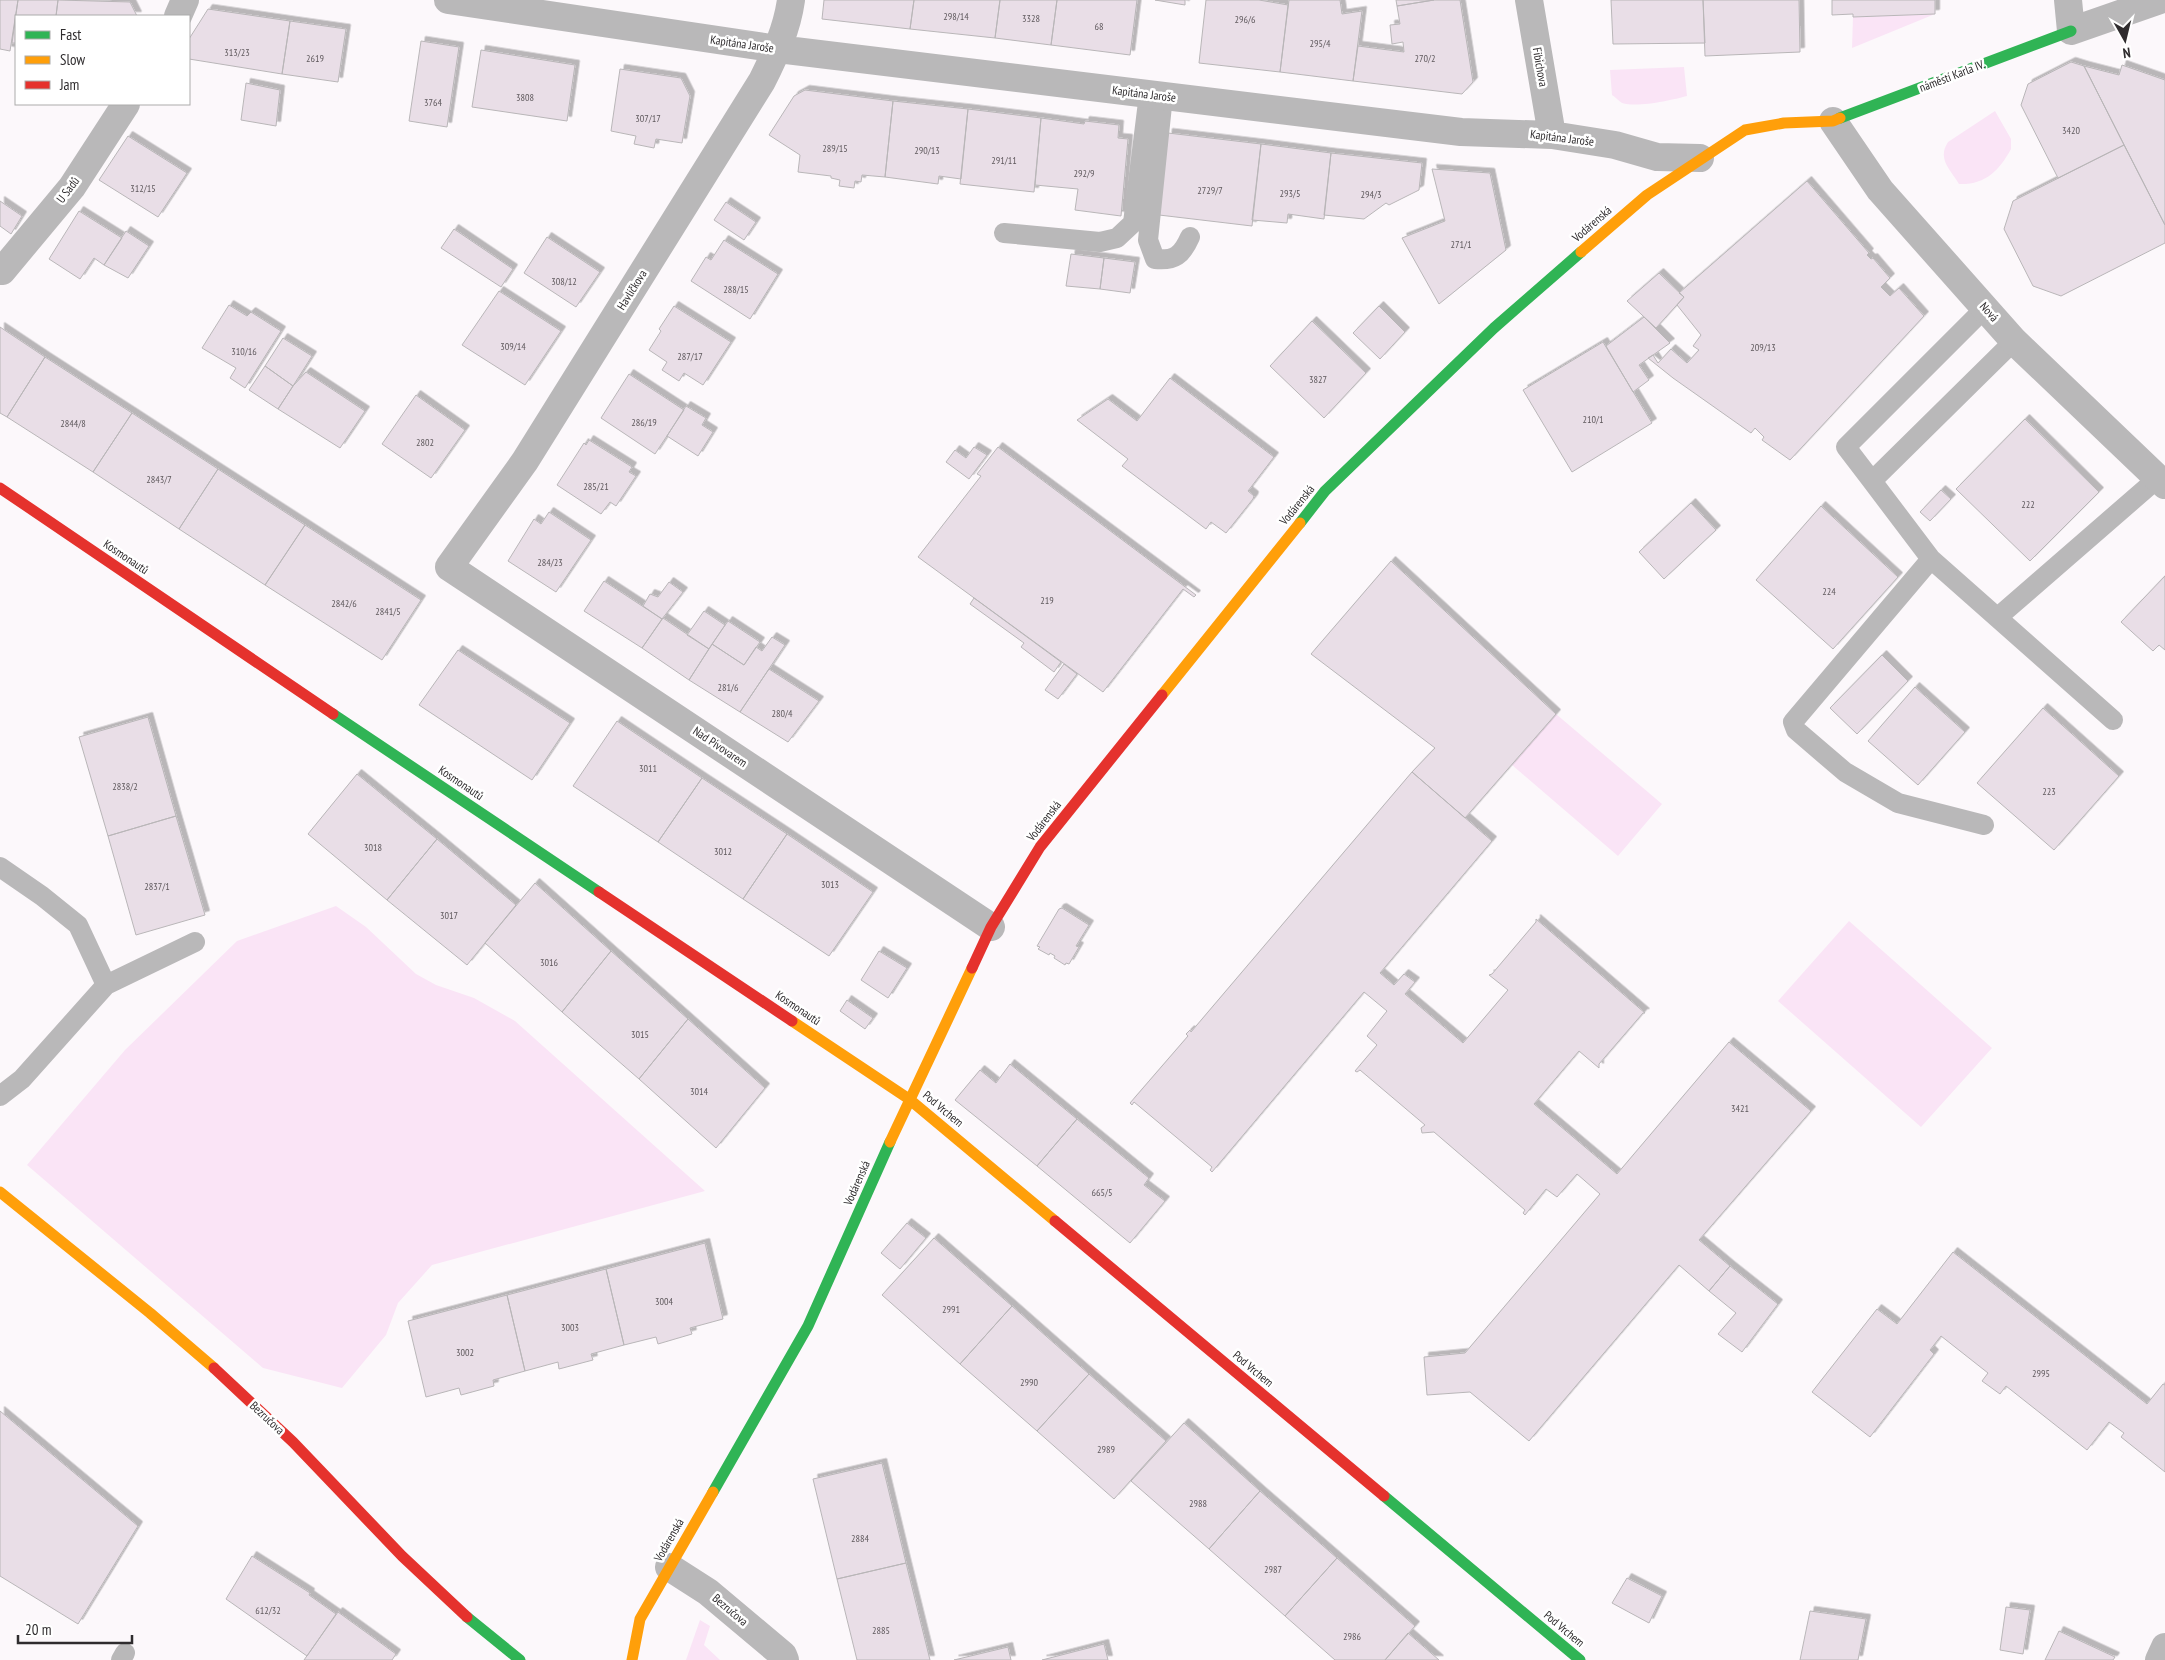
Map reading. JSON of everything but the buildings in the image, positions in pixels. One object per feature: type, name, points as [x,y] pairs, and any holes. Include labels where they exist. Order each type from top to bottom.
[{"type":"street","points":[[178,15],[185,0]]},
{"type":"street","name":"Kapitána Jaroše","points":[[448,0],[778,49],[1461,132],[1552,134],[1614,146],[1657,157],[1700,158]]},
{"type":"street","name":"Havlíčkova","points":[[449,567],[525,461],[762,81],[778,49],[789,16],[791,0]]},
{"type":"street","name":"Fibichova","points":[[1528,0],[1552,134]]},
{"type":"street","points":[[2068,0],[2071,31]]},
{"type":"street","name":"náměstí Karla IV.","points":[[1833,121],[2071,31],[2160,0]]},
{"type":"street","name":"U Sadů","points":[[2,271],[72,187],[125,105]]},
{"type":"street","points":[[1700,158],[1745,130],[1784,123],[1833,121]]},
{"type":"street","name":"Nová","points":[[1833,121],[1880,190],[2014,342],[2162,482]]},
{"type":"street","name":"Vodárenská","points":[[632,1660],[640,1619],[808,1326],[909,1100],[991,927],[1040,847],[1325,491],[1494,328],[1647,195],[1700,158]]},
{"type":"street","name":"Kosmonautů","points":[[0,488],[356,730],[909,1100]]},
{"type":"street","name":"Nad Pivovarem","points":[[449,567],[991,927]]},
{"type":"street","name":"Pod Vrchem","points":[[909,1100],[1580,1660]]},
{"type":"street","name":"Bezručova","points":[[0,1192],[188,1344],[293,1442],[414,1567],[491,1640],[520,1660]]},
{"type":"street","name":"Bezručova","points":[[669,1567],[708,1592],[783,1655],[785,1660]]},
{"type":"street","points":[[2158,1660],[2165,1647]]},
{"type":"lane","points":[[1004,233],[1100,242],[1117,238],[1133,223],[1156,95]]},
{"type":"lane","points":[[1156,95],[1148,240],[1155,259],[1168,260],[1184,251],[1190,237]]},
{"type":"lane","points":[[1985,308],[1846,448],[1931,559],[2113,720]]},
{"type":"lane","points":[[1872,482],[2014,342]]},
{"type":"lane","points":[[1998,617],[2162,482]]},
{"type":"lane","points":[[1931,559],[1793,722],[1796,730],[1845,772],[1898,804],[1984,824]]},
{"type":"lane","points":[[0,867],[42,896],[78,925],[106,985]]},
{"type":"lane","points":[[0,1096],[22,1079],[106,985],[196,942]]},
{"type":"shaded area","points":[[1935,14],[1852,48],[1853,17]]},
{"type":"shaded area","points":[[1684,67],[1687,96],[1637,105],[1622,103],[1612,95],[1610,70]]},
{"type":"shaded area","points":[[1995,111],[2011,139],[2011,149],[2001,164],[1990,175],[1976,182],[1959,184],[1944,159],[1945,148],[1948,142]]},
{"type":"shaded area","points":[[1556,714],[1662,804],[1618,856],[1512,765]]},
{"type":"shaded area","points":[[336,906],[366,927],[416,974],[436,985],[474,998],[515,1021],[705,1191],[432,1265],[398,1303],[386,1335],[342,1388],[263,1368],[27,1165],[125,1050],[237,941]]},
{"type":"shaded area","points":[[1849,921],[1992,1048],[1921,1127],[1778,1001]]},
{"type":"shaded area","points":[[700,1620],[710,1626],[704,1645],[720,1660],[686,1660]]},
{"type":"traffic: fast","points":[[1840,118],[2071,31]]},
{"type":"traffic: fast","points":[[1300,523],[1325,491],[1494,328],[1581,252]]},
{"type":"traffic: fast","points":[[333,714],[599,892]]},
{"type":"traffic: fast","points":[[713,1492],[808,1326],[890,1142]]},
{"type":"traffic: fast","points":[[1384,1496],[1580,1660]]},
{"type":"traffic: fast","points":[[467,1617],[520,1660]]},
{"type":"traffic: slow","points":[[1581,252],[1647,195],[1745,130],[1784,123],[1833,121],[1840,118]]},
{"type":"traffic: slow","points":[[1162,695],[1300,523]]},
{"type":"traffic: slow","points":[[890,1142],[972,968]]},
{"type":"traffic: slow","points":[[792,1021],[909,1099],[1055,1221]]},
{"type":"traffic: slow","points":[[0,1192],[150,1313],[214,1368]]},
{"type":"traffic: slow","points":[[632,1660],[640,1619],[713,1492]]},
{"type":"traffic: jam","points":[[0,488],[333,714]]},
{"type":"traffic: jam","points":[[972,968],[991,927],[1040,847],[1162,695]]},
{"type":"traffic: jam","points":[[599,892],[792,1021]]},
{"type":"traffic: jam","points":[[1055,1221],[1384,1496]]},
{"type":"traffic: jam","points":[[214,1368],[293,1442],[402,1556],[467,1617]]}]
